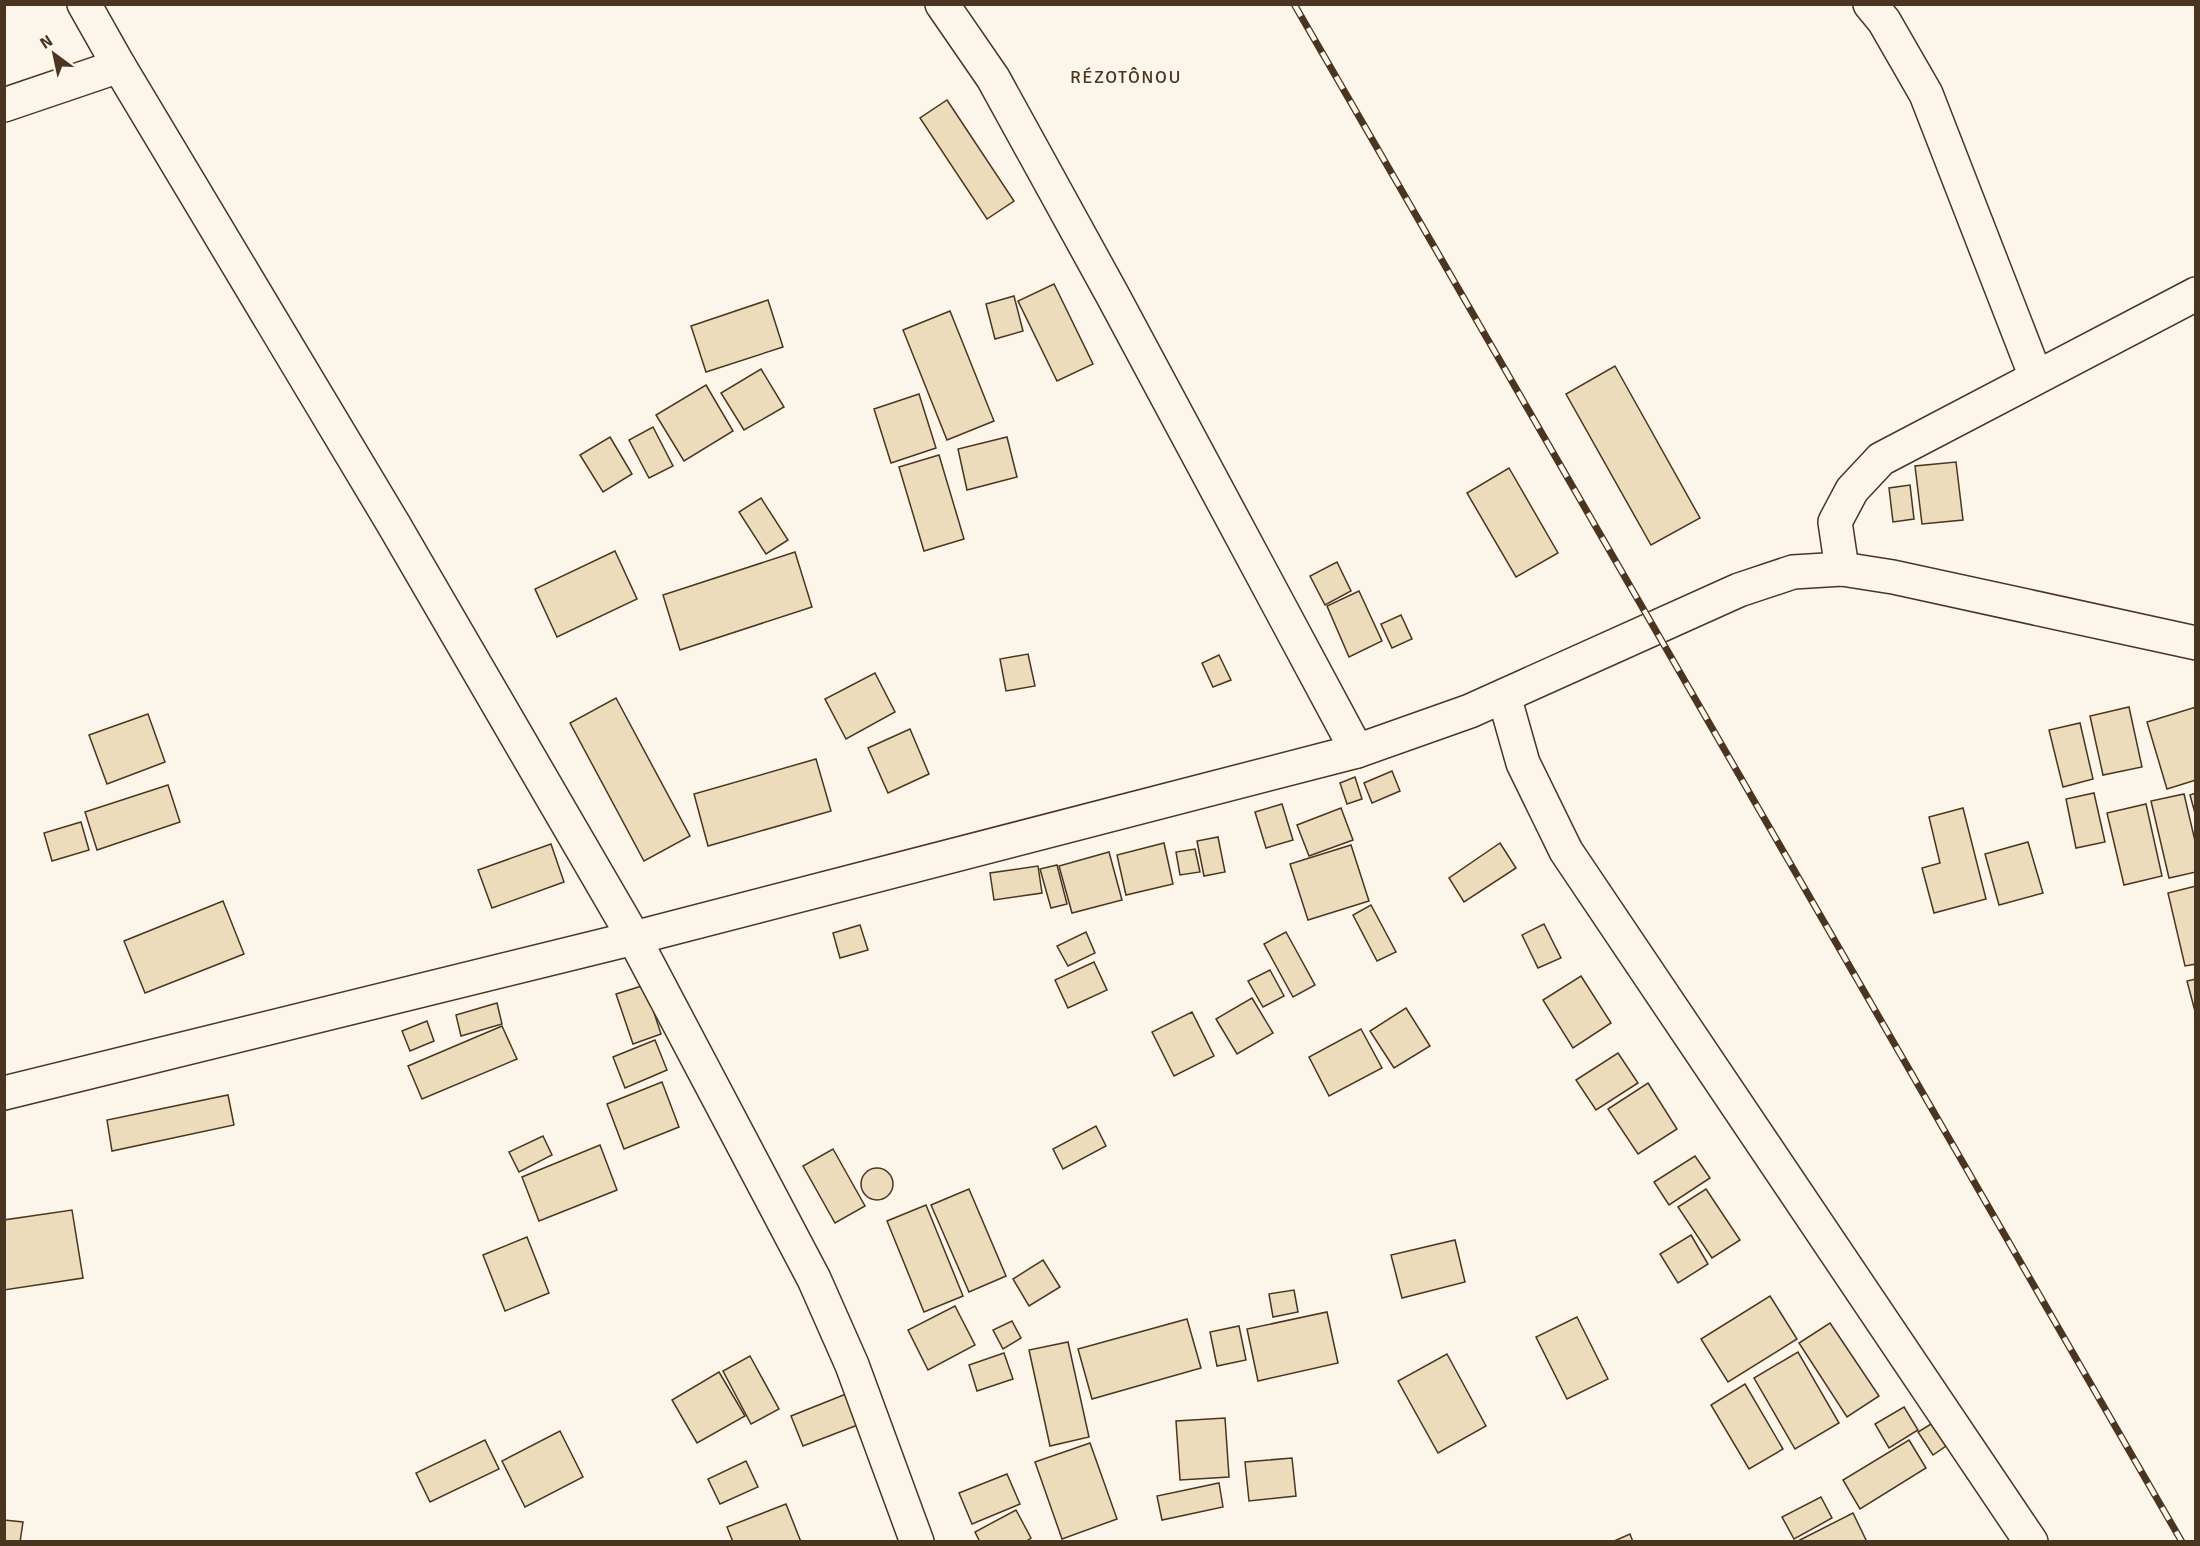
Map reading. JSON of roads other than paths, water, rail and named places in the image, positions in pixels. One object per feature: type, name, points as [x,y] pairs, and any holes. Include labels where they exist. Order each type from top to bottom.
[{"type":"street","points":[[84,4],[394,525],[634,938],[814,1279],[852,1365],[917,1542]]},
{"type":"street","points":[[942,4],[993,78],[1113,296],[1357,751]]},
{"type":"street","points":[[1870,4],[1884,21],[1926,94],[2036,376]]},
{"type":"street","points":[[4,105],[119,66]]},
{"type":"street","points":[[1842,569],[1835,522],[1852,490],[1881,459],[2196,294]]},
{"type":"street","points":[[4,1093],[634,938],[1357,751],[1470,711],[1739,590],[1792,572],[1842,569],[1893,577],[2196,643]]},
{"type":"street","points":[[1504,696],[1524,763],[1566,851],[2031,1542]]},
{"type":"railway","points":[[1294,4],[2182,1542]]},
{"type":"district","name":"RÉZOTÔNOU","points":[[1126,77]]}]
